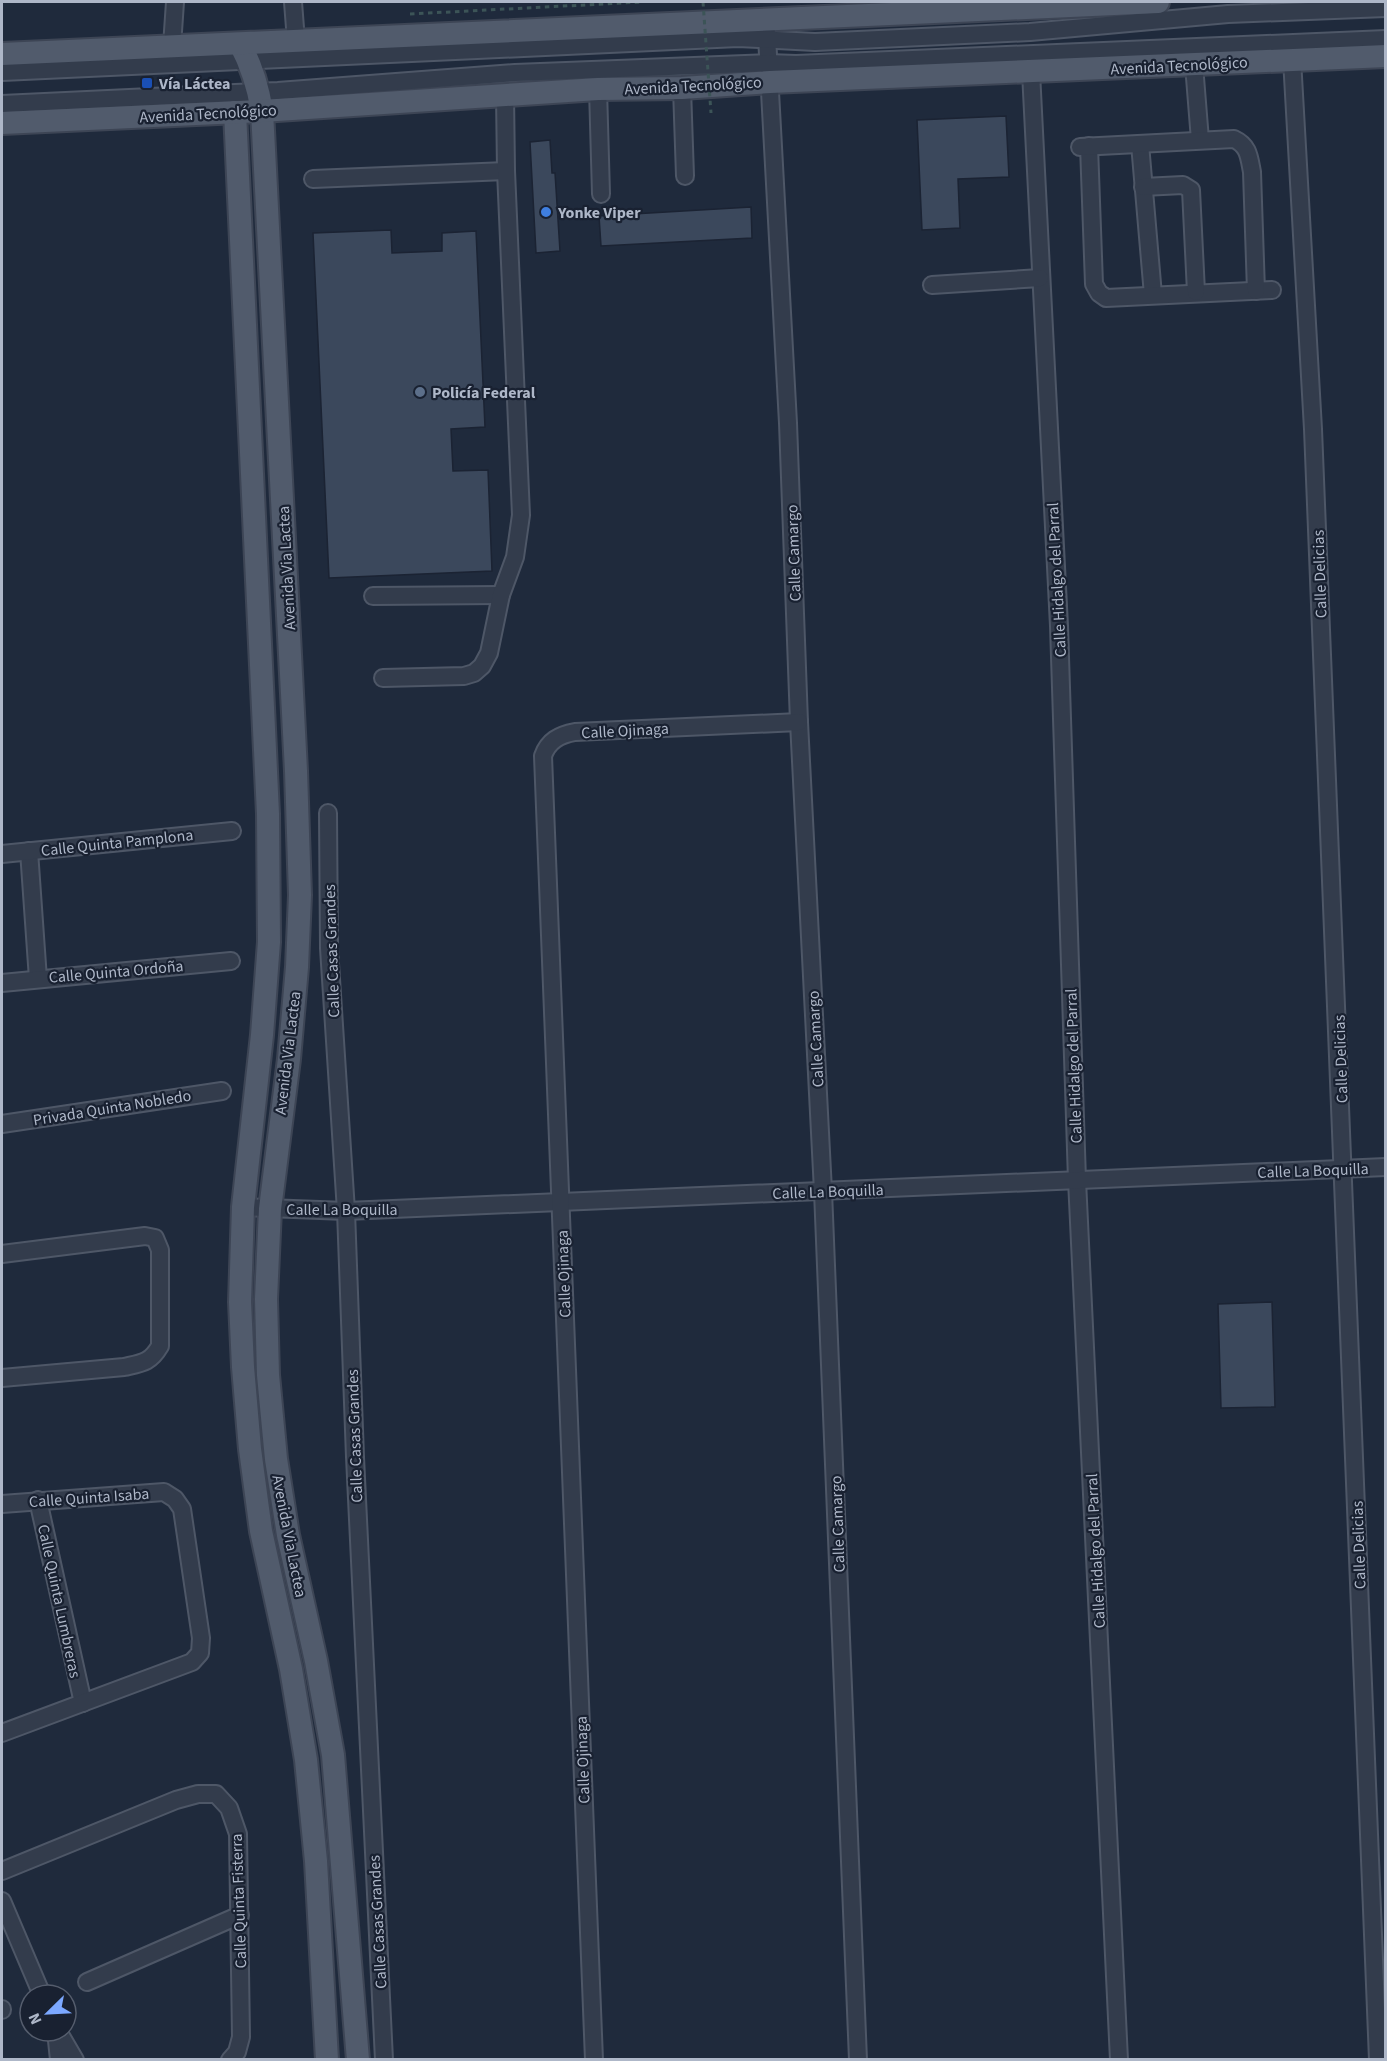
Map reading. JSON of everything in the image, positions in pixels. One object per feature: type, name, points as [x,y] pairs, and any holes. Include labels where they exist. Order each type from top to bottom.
[{"type":"main road","points":[[2,54],[172,46],[245,53],[296,41],[766,29],[1075,4],[1158,2]]},
{"type":"main road","name":"Avenida Via Lactea","points":[[245,53],[261,101],[296,771],[300,895],[297,967],[289,1059],[270,1209],[266,1299],[268,1375],[276,1459],[288,1535],[316,1661],[333,1755],[357,2060]]},
{"type":"main road","name":"Avenida Tecnológico","points":[[2,123],[235,111],[261,101],[682,88],[769,73],[1031,72],[1386,56]]},
{"type":"main road","name":"Avenida Via Lactea","points":[[235,111],[268,814],[269,942],[262,1035],[243,1207],[240,1302],[243,1367],[250,1449],[261,1531],[291,1668],[306,1760],[316,1861],[327,2060]]},
{"type":"street","points":[[172,46],[175,2]]},
{"type":"street","points":[[293,2],[296,41]]},
{"type":"street","points":[[2,72],[245,53],[290,58],[738,38],[766,29],[815,42],[1030,32],[1228,14],[1386,8]]},
{"type":"street","name":"Calle Camargo","points":[[766,29],[788,423],[799,722],[823,1191],[858,2060]]},
{"type":"street","points":[[2,104],[261,101],[515,73],[769,73],[808,64],[1386,39]]},
{"type":"street","name":"Calle Delicias","points":[[1292,59],[1314,441],[1378,2060]]},
{"type":"street","points":[[1194,65],[1200,140]]},
{"type":"street","name":"Calle Hidalgo del Parral","points":[[1031,72],[1059,626],[1077,1180],[1119,2060]]},
{"type":"street","points":[[682,88],[685,176]]},
{"type":"street","points":[[598,89],[602,194]]},
{"type":"street","points":[[383,678],[464,676],[474,673],[482,666],[489,653],[501,595],[515,557],[521,515],[506,171],[505,95]]},
{"type":"street","points":[[1234,139],[1245,146],[1249,152],[1252,172],[1264,290],[1106,298],[1096,289],[1084,147],[1140,144],[1234,139]]},
{"type":"street","points":[[1140,144],[1152,295]]},
{"type":"street","points":[[313,179],[506,171]]},
{"type":"street","points":[[1143,187],[1183,185],[1191,190],[1196,292]]},
{"type":"street","points":[[932,285],[1040,278]]},
{"type":"street","points":[[373,596],[501,595]]},
{"type":"street","name":"Calle Ojinaga","points":[[594,2060],[543,756],[545,750],[555,739],[575,732],[799,722]]},
{"type":"street","name":"Calle Casas Grandes","points":[[328,813],[329,948],[346,1211],[355,1469],[384,2060]]},
{"type":"street","name":"Calle Quinta Pamplona","points":[[2,854],[232,831]]},
{"type":"street","points":[[29,851],[38,979]]},
{"type":"street","name":"Calle Quinta Ordoña","points":[[2,983],[231,961]]},
{"type":"street","name":"Privada Quinta Nobledo","points":[[2,1124],[222,1091]]},
{"type":"street","name":"Calle La Boquilla","points":[[243,1207],[346,1211],[1386,1167]]},
{"type":"street","points":[[2,1254],[146,1236],[155,1238],[160,1250],[160,1346],[154,1357],[143,1363],[124,1368],[2,1378]]},
{"type":"street","name":"Calle Quinta Isaba","points":[[2,1504],[164,1492],[175,1498],[182,1509],[201,1638],[200,1653],[192,1662],[83,1703]]},
{"type":"street","name":"Calle Quinta Lumbreras","points":[[38,1500],[83,1703]]},
{"type":"street","points":[[2,1733],[83,1703]]},
{"type":"street","name":"Calle Quinta Fisterra","points":[[2,1871],[176,1800],[198,1794],[216,1794],[229,1808],[238,1834],[241,2037],[237,2052],[230,2060]]},
{"type":"street","points":[[2,1900],[37,1983]]},
{"type":"street","points":[[87,1982],[240,1915]]},
{"type":"street","points":[[58,2043],[59,2060]]},
{"type":"street","points":[[64,2043],[75,2060]]},
{"type":"path","points":[[703,2],[711,113]]},
{"type":"building","points":[[1006,116],[1009,177],[958,179],[960,228],[922,230],[917,120]]},
{"type":"building","name":"Yonke Viper","points":[[550,140],[552,173],[555,173],[560,251],[536,253],[530,142]]},
{"type":"building","points":[[751,207],[752,238],[601,246],[599,216]]},
{"type":"building","points":[[391,230],[392,253],[442,251],[442,233],[476,231],[485,427],[451,429],[453,471],[488,470],[492,571],[329,578],[313,233]]},
{"type":"building","points":[[1272,1302],[1275,1407],[1221,1408],[1218,1304]]},
{"type":"place","name":"Vía Láctea","points":[[147,83]]},
{"type":"place","name":"Yonke Viper","points":[[546,212]]},
{"type":"place","name":"Policía Federal","points":[[420,392]]}]
